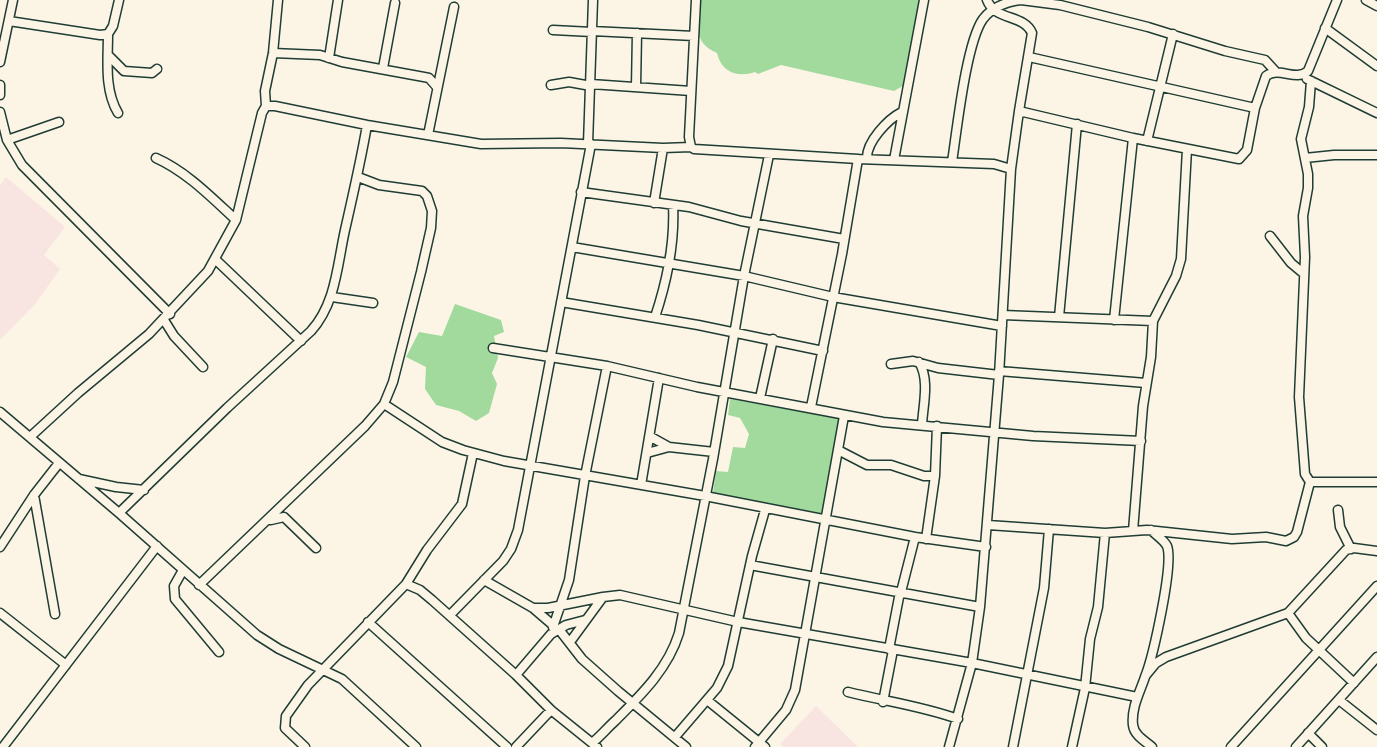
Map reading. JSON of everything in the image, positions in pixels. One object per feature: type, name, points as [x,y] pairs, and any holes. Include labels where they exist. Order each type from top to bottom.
[{"type":"street","points":[[0,62],[13,0]]},
{"type":"street","points":[[118,113],[111,95],[108,34],[113,26],[119,0]]},
{"type":"street","points":[[30,437],[167,317],[216,260],[236,220],[262,114],[266,106],[266,83],[273,53],[278,0]]},
{"type":"street","points":[[329,58],[338,0]]},
{"type":"street","points":[[450,615],[511,550],[518,530],[552,356],[589,144],[593,0]]},
{"type":"street","points":[[691,147],[689,137],[696,0]]},
{"type":"street","points":[[894,160],[924,0]]},
{"type":"street","points":[[949,747],[972,663],[980,607],[995,431],[1011,169],[1032,39],[1030,29],[1024,24],[992,10],[987,0]]},
{"type":"street","points":[[952,162],[974,41],[983,20],[992,10],[1014,0],[1060,5],[1173,34],[1232,53],[1265,60],[1276,72]]},
{"type":"street","points":[[1300,76],[1308,71],[1337,0]]},
{"type":"street","points":[[1366,0],[1377,6]]},
{"type":"street","points":[[383,68],[395,3]]},
{"type":"street","points":[[428,135],[436,86],[454,7]]},
{"type":"street","points":[[9,21],[100,35],[108,34]]},
{"type":"street","points":[[1325,28],[1377,66]]},
{"type":"street","points":[[553,30],[694,36]]},
{"type":"street","points":[[636,87],[637,33]]},
{"type":"street","points":[[1148,141],[1173,34]]},
{"type":"street","points":[[273,53],[287,55],[305,54],[383,68],[429,78],[436,86]]},
{"type":"street","points":[[108,55],[124,71],[152,73],[157,69]]},
{"type":"street","points":[[1029,57],[1255,108]]},
{"type":"street","points":[[1019,111],[1134,138],[1239,159],[1247,150],[1255,108],[1266,76],[1276,72],[1300,76],[1377,113]]},
{"type":"street","points":[[988,525],[1105,534],[1151,530],[1232,539],[1266,537],[1290,540],[1297,532],[1310,482],[1305,474],[1299,412],[1303,216],[1308,188],[1301,139],[1308,113],[1312,81]]},
{"type":"street","points":[[551,85],[569,82],[691,91]]},
{"type":"street","points":[[0,85],[0,95]]},
{"type":"street","points":[[266,106],[282,107],[367,125],[481,144],[589,144],[663,148],[691,147],[698,150],[769,155],[994,164],[1011,169]]},
{"type":"street","points":[[0,112],[6,140],[22,165],[167,317],[174,336],[203,367]]},
{"type":"street","points":[[867,159],[867,154],[873,141],[883,128],[902,112]]},
{"type":"street","points":[[6,140],[59,122]]},
{"type":"street","points":[[1059,317],[1077,124]]},
{"type":"street","points":[[119,513],[227,408],[301,341],[322,318],[332,297],[358,177],[367,125]]},
{"type":"street","points":[[1114,320],[1134,138]]},
{"type":"street","points":[[654,203],[663,148]]},
{"type":"street","points":[[1133,531],[1153,321],[1180,267],[1187,149]]},
{"type":"street","points":[[406,584],[420,590],[450,615],[516,675],[551,710],[595,745],[633,703],[668,661],[679,633],[714,452],[744,276],[769,155]]},
{"type":"street","points":[[1305,158],[1334,155],[1377,155]]},
{"type":"street","points":[[156,158],[176,168],[192,180],[236,220]]},
{"type":"street","points":[[811,407],[858,159]]},
{"type":"street","points":[[199,585],[269,520],[384,404],[393,382],[432,228],[432,211],[427,196],[422,191],[379,185],[358,177]]},
{"type":"street","points":[[581,192],[689,207],[702,212],[844,238]]},
{"type":"street","points":[[655,317],[674,238],[673,205]]},
{"type":"street","points":[[1270,236],[1291,263],[1303,273]]},
{"type":"street","points":[[572,247],[744,276],[833,296],[1002,326]]},
{"type":"street","points":[[216,260],[301,341]]},
{"type":"street","points":[[332,297],[373,303]]},
{"type":"street","points":[[561,302],[773,339],[823,351]]},
{"type":"street","points":[[1003,315],[1153,321]]},
{"type":"street","points":[[760,398],[773,339]]},
{"type":"street","points":[[493,348],[607,366],[659,378],[811,407],[844,416],[882,422],[1033,436],[1141,441]]},
{"type":"street","points":[[891,364],[913,361],[938,368],[1146,383]]},
{"type":"street","points":[[919,362],[925,381],[922,425]]},
{"type":"street","points":[[516,675],[555,628],[572,563],[585,476],[607,366]]},
{"type":"street","points":[[641,485],[651,438],[659,378]]},
{"type":"street","points":[[384,404],[442,442],[473,453],[530,466],[705,496],[826,521],[926,539],[986,547]]},
{"type":"street","points":[[0,412],[119,513],[257,635],[279,649],[342,679],[416,747]]},
{"type":"street","points":[[707,700],[760,745],[792,701],[844,416]]},
{"type":"street","points":[[926,539],[935,476],[937,426]]},
{"type":"street","points":[[651,438],[669,447],[714,452]]},
{"type":"street","points":[[647,453],[669,447]]},
{"type":"street","points":[[838,450],[867,465],[891,465],[924,476],[935,476]]},
{"type":"street","points":[[305,747],[284,728],[283,722],[291,708],[322,670],[406,584],[427,550],[462,504],[473,453]]},
{"type":"street","points":[[0,547],[34,495],[60,463]]},
{"type":"street","points":[[78,478],[116,487],[144,490]]},
{"type":"street","points":[[1310,482],[1377,482]]},
{"type":"street","points":[[34,495],[55,614]]},
{"type":"street","points":[[675,737],[722,680],[728,666],[750,564],[766,510]]},
{"type":"street","points":[[1338,510],[1340,527],[1351,548]]},
{"type":"street","points":[[269,520],[284,518],[316,548]]},
{"type":"street","points":[[1013,747],[1044,588],[1050,530]]},
{"type":"street","points":[[1151,530],[1167,546],[1169,561],[1164,598],[1146,675],[1137,697],[1133,716],[1134,729],[1152,747]]},
{"type":"street","points":[[1072,747],[1085,688],[1090,639],[1098,607],[1105,534]]},
{"type":"street","points":[[883,702],[901,592],[915,537]]},
{"type":"street","points":[[3,747],[157,546]]},
{"type":"street","points":[[1146,675],[1156,663],[1166,657],[1288,613],[1342,552],[1351,548],[1377,551]]},
{"type":"street","points":[[750,564],[815,578],[980,607]]},
{"type":"street","points":[[183,570],[174,586],[175,599],[219,652]]},
{"type":"street","points":[[484,580],[533,608],[570,642],[582,659],[686,747]]},
{"type":"street","points":[[1231,747],[1377,586]]},
{"type":"street","points":[[533,608],[620,595],[738,622],[972,663],[1085,688],[1137,697]]},
{"type":"street","points":[[570,642],[603,597]]},
{"type":"street","points":[[0,613],[66,665]]},
{"type":"street","points":[[1288,613],[1297,627],[1354,683]]},
{"type":"street","points":[[555,628],[585,620]]},
{"type":"street","points":[[368,622],[507,747]]},
{"type":"street","points":[[1296,747],[1377,657]]},
{"type":"street","points":[[848,692],[883,702],[929,710],[958,719]]},
{"type":"street","points":[[1339,700],[1377,730]]},
{"type":"street","points":[[516,747],[551,710]]},
{"type":"street","points":[[1308,734],[1322,747]]},
{"type":"shaded area","points":[[6,177],[65,227],[44,255],[60,269],[36,303],[0,340],[0,185]]},
{"type":"shaded area","points":[[816,706],[858,747],[784,747],[780,744]]},
{"type":"green space","points":[[701,0],[922,0],[903,86],[894,91],[781,65],[758,74],[755,72],[736,74],[731,72],[722,65],[717,53],[709,49],[700,38]]},
{"type":"green space","points":[[455,304],[501,320],[504,332],[494,336],[498,358],[492,373],[497,384],[489,413],[476,421],[459,411],[436,405],[425,389],[426,367],[406,357],[419,332],[442,336]]},
{"type":"green space","points":[[730,399],[841,419],[822,520],[712,499],[716,471],[728,472],[733,447],[745,448],[749,434],[740,418],[728,415]]}]
